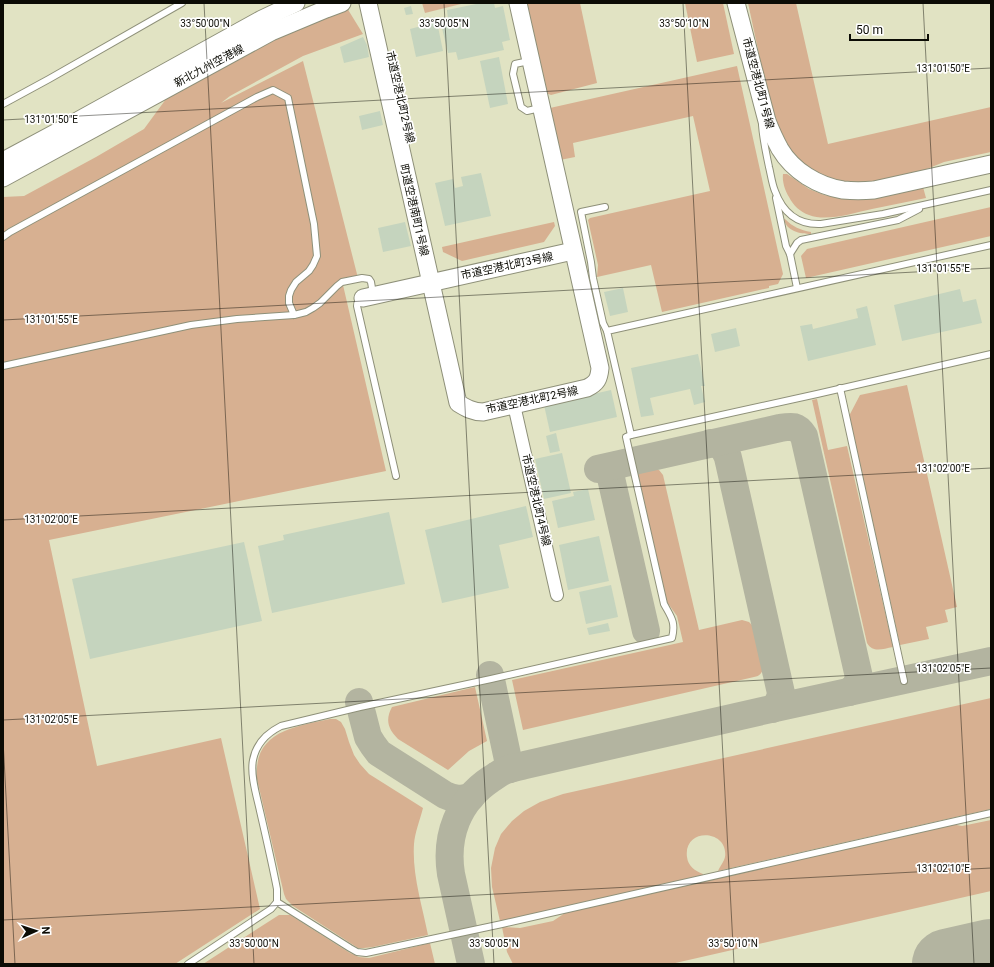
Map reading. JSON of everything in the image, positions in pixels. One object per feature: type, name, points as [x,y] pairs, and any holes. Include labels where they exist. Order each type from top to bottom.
[{"type":"street","name":"新北九州空港線","points":[[75,131],[262,19],[296,3]]},
{"type":"street","name":"新北九州空港線","points":[[75,131],[272,32],[342,3]]},
{"type":"street","name":"町道空港南町1号線","points":[[368,3],[435,282]]},
{"type":"street","name":"市道空港北町2号線","points":[[379,3],[435,282],[470,410],[476,412],[483,412],[587,388],[593,385],[597,380],[600,368],[518,3]]},
{"type":"street","name":"市道空港北町1号線","points":[[739,8],[759,93],[773,137],[781,151],[802,173],[828,187],[858,191],[874,190],[991,164]]},
{"type":"street","points":[[3,161],[75,131]]},
{"type":"street","points":[[3,178],[75,131]]},
{"type":"street","name":"市道空港北町3号線","points":[[369,297],[573,251]]},
{"type":"street","name":"市道空港北町4号線","points":[[514,404],[557,595]]},
{"type":"lane","points":[[3,104],[182,3]]},
{"type":"lane","points":[[3,237],[16,228],[256,97],[273,90],[288,98],[314,224],[317,256],[309,271],[296,282],[291,290],[289,303],[294,315]]},
{"type":"lane","points":[[759,93],[763,139],[786,246],[790,254],[797,288]]},
{"type":"lane","points":[[922,179],[941,169]]},
{"type":"lane","points":[[775,191],[782,205],[790,215],[803,222],[821,224],[883,214],[991,190]]},
{"type":"lane","points":[[790,254],[797,243],[801,240],[898,220],[926,205]]},
{"type":"lane","points":[[605,207],[581,212],[603,323],[607,331],[631,435]]},
{"type":"lane","points":[[607,331],[991,245]]},
{"type":"lane","points":[[3,366],[191,325],[238,319],[294,315],[313,308],[342,282],[362,278],[369,279],[371,282],[369,297],[358,300],[357,306],[396,476]]},
{"type":"lane","points":[[188,964],[271,909],[277,902],[277,889],[253,781],[252,761],[263,739],[271,731],[281,726],[360,707],[672,638],[674,629],[672,619],[664,604],[626,437],[991,354]]},
{"type":"lane","points":[[840,388],[904,681]]},
{"type":"lane","points":[[277,902],[350,948],[357,952],[366,953],[510,922],[991,813]]},
{"type":"shaded area","points":[[3,3],[991,3],[991,964],[3,964]]},
{"type":"shaded area","points":[[422,3],[465,3],[425,13]]},
{"type":"shaded area","points":[[526,3],[580,3],[597,83],[551,95],[546,93]]},
{"type":"shaded area","points":[[685,3],[723,3],[734,54],[697,62]]},
{"type":"shaded area","points":[[748,3],[796,3],[828,144],[991,107],[991,152],[944,162],[917,173],[875,182],[844,183],[818,174],[805,165],[787,146],[771,110]]},
{"type":"shaded area","points":[[347,8],[363,34],[303,56],[230,96],[221,103],[303,61],[359,282],[343,285],[386,471],[49,540],[97,766],[221,738],[260,909],[175,964],[3,964],[3,197],[24,196],[96,157],[144,129],[166,99],[191,84],[291,32]]},
{"type":"shaded area","points":[[737,66],[783,274],[778,284],[769,286],[769,288],[662,312],[651,265],[597,277],[598,265],[588,220],[590,218],[710,191],[693,116],[573,143],[575,157],[560,160],[550,108]]},
{"type":"shaded area","points":[[783,174],[787,174],[809,189],[824,195],[839,198],[923,187],[926,198],[840,216],[824,218],[816,217],[803,212],[793,203],[785,189]]},
{"type":"shaded area","points":[[991,207],[991,236],[806,278],[801,256],[807,249]]},
{"type":"shaded area","points":[[784,219],[797,228],[811,232],[811,234],[794,231],[785,223]]},
{"type":"shaded area","points":[[554,222],[555,226],[544,242],[462,261],[443,252],[442,247]]},
{"type":"shaded area","points":[[907,385],[957,607],[945,610],[948,622],[926,627],[929,639],[900,645],[849,416],[860,395]]},
{"type":"shaded area","points":[[817,399],[828,450],[847,446],[893,647],[875,649],[867,643],[812,400]]},
{"type":"shaded area","points":[[652,468],[659,470],[663,475],[699,630],[742,620],[749,622],[754,627],[763,668],[762,671],[756,677],[523,730],[512,680],[683,642],[677,616],[667,602],[637,472]]},
{"type":"shaded area","points":[[475,687],[487,741],[469,751],[448,770],[398,739],[392,732],[388,720],[392,707]]},
{"type":"shaded area","points":[[991,698],[991,809],[718,871],[725,857],[724,848],[720,841],[714,837],[706,835],[698,836],[692,840],[688,847],[687,857],[690,866],[703,875],[500,921],[492,887],[491,868],[495,848],[501,834],[512,821],[524,811],[540,802],[563,794]]},
{"type":"shaded area","points":[[336,719],[341,722],[354,755],[369,774],[423,808],[415,835],[414,867],[428,935],[373,947],[358,948],[293,906],[286,899],[257,779],[258,763],[262,750],[269,741],[278,734],[303,725]]},
{"type":"shaded area","points":[[991,820],[991,891],[671,964],[513,964],[507,952],[502,927],[520,928],[553,921],[565,913],[951,824],[962,826]]},
{"type":"shaded area","points":[[279,915],[290,915],[350,953],[359,957],[369,958],[430,943],[435,964],[203,964]]},
{"type":"building","points":[[481,3],[494,3],[495,8],[503,6],[510,40],[502,42],[504,50],[458,60],[456,52],[448,53],[440,20],[448,19],[447,10]]},
{"type":"building","points":[[411,6],[413,14],[406,15],[404,8]]},
{"type":"building","points":[[437,22],[443,51],[416,57],[410,29]]},
{"type":"building","points":[[363,37],[367,45],[369,57],[344,63],[340,47]]},
{"type":"building","points":[[499,57],[508,104],[490,108],[480,61]]},
{"type":"building","points":[[380,111],[383,125],[362,130],[359,116]]},
{"type":"building","points":[[481,173],[491,216],[445,226],[435,183],[453,179],[455,188],[463,186],[461,177]]},
{"type":"building","points":[[405,222],[411,246],[383,252],[378,228]]},
{"type":"building","points":[[623,288],[628,312],[610,316],[604,292]]},
{"type":"building","points":[[960,289],[963,302],[976,299],[982,323],[902,341],[894,305]]},
{"type":"building","points":[[867,306],[876,345],[808,361],[800,326],[812,324],[813,329],[858,318],[856,309]]},
{"type":"building","points":[[736,328],[740,346],[715,352],[711,334]]},
{"type":"building","points":[[698,354],[705,386],[701,386],[705,402],[694,405],[690,389],[650,398],[654,415],[641,417],[631,368]]},
{"type":"building","points":[[611,390],[617,417],[550,432],[544,405]]},
{"type":"building","points":[[556,433],[560,451],[550,453],[546,436]]},
{"type":"building","points":[[562,453],[571,493],[544,499],[535,459]]},
{"type":"building","points":[[588,489],[595,520],[558,528],[552,501],[574,496],[573,492]]},
{"type":"building","points":[[526,506],[533,537],[499,545],[509,588],[442,603],[425,530]]},
{"type":"building","points":[[389,512],[405,584],[272,613],[258,546],[284,540],[283,535]]},
{"type":"building","points":[[599,536],[609,581],[568,590],[559,545]]},
{"type":"building","points":[[244,542],[262,621],[90,659],[72,579]]},
{"type":"building","points":[[611,585],[618,617],[586,624],[579,592]]},
{"type":"building","points":[[608,623],[610,631],[589,635],[587,628]]},
{"type":"taxiway","points":[[598,469],[780,428],[794,427],[799,430],[804,436],[859,677],[856,686],[849,692]]},
{"type":"taxiway","points":[[711,443],[719,445],[724,449],[729,462],[781,693],[776,706],[772,709]]},
{"type":"taxiway","points":[[617,465],[611,473],[611,478],[646,631]]},
{"type":"taxiway","points":[[471,964],[451,874],[450,846],[456,820],[462,809],[480,788],[500,773],[525,765],[991,661]]},
{"type":"taxiway","points":[[490,675],[510,769]]},
{"type":"taxiway","points":[[359,702],[368,737],[379,753],[445,795],[458,799],[471,797]]},
{"type":"runway","points":[[947,964],[991,954]]}]
